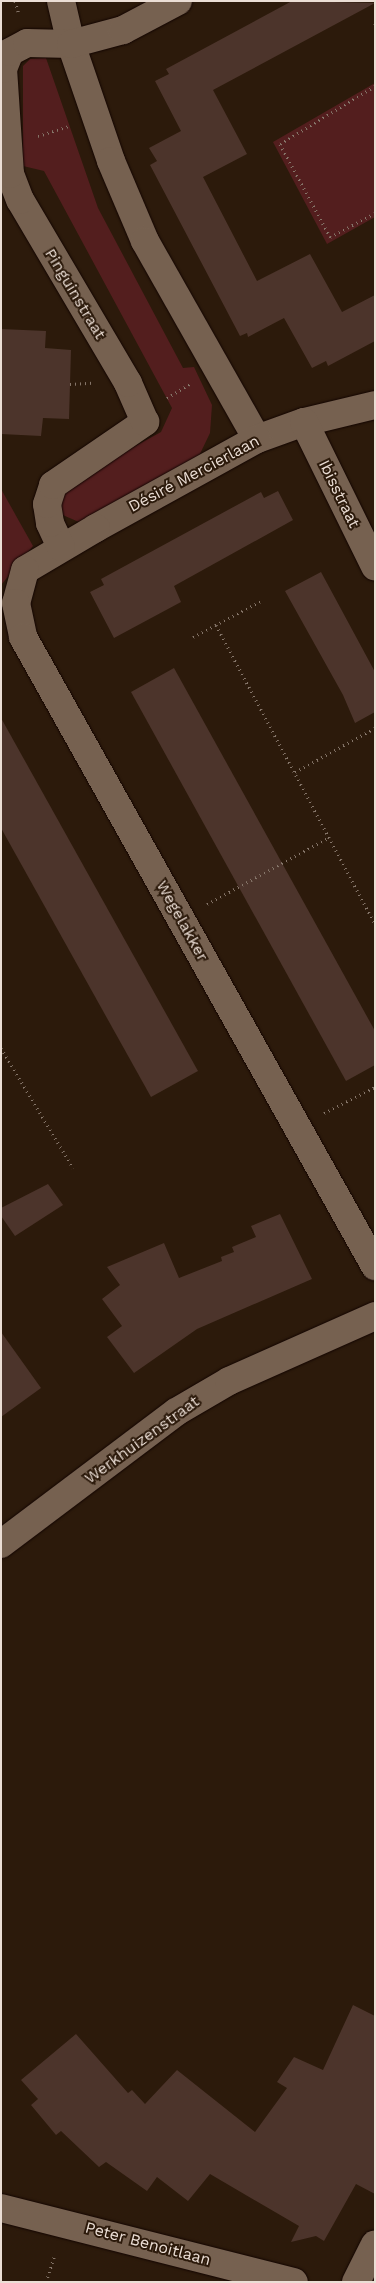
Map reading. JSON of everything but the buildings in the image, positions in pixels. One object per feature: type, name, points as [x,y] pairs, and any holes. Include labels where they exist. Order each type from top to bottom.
[{"type":"street","points":[[62,1],[71,44],[112,161],[145,241],[257,439]]},
{"type":"street","name":"Pinguinstraat","points":[[145,422],[124,375],[20,200],[10,174],[3,69],[10,52],[27,43],[71,44],[123,30],[178,1]]},
{"type":"street","name":"Désiré Mercierlaan","points":[[25,570],[62,547],[257,439],[304,422],[375,405]]},
{"type":"street","points":[[62,547],[50,523],[47,504],[52,485],[145,422]]},
{"type":"street","name":"Ibisstraat","points":[[304,422],[375,566]]},
{"type":"street","name":"Wegelakker","points":[[25,570],[16,603],[23,637],[375,1266]]},
{"type":"street","name":"Werkhuizenstraat","points":[[3,1540],[176,1412],[229,1381],[375,1316]]},
{"type":"street","name":"Peter Benoitlaan","points":[[1,2208],[294,2282]]},
{"type":"street","points":[[356,2282],[375,2244]]},
{"type":"path","points":[[375,22],[375,27]]},
{"type":"path","points":[[375,86],[280,144],[330,237],[375,214]]},
{"type":"path","points":[[9,145],[98,117]]},
{"type":"path","points":[[145,422],[156,404],[217,368]]},
{"type":"path","points":[[193,637],[260,601]]},
{"type":"path","points":[[216,625],[375,924]]},
{"type":"path","points":[[295,772],[375,728]]},
{"type":"path","points":[[180,919],[328,838]]},
{"type":"path","points":[[1,1048],[73,1168]]},
{"type":"path","points":[[297,1126],[375,1087]]},
{"type":"shaded area","points":[[46,58],[98,208],[183,368],[194,367],[212,405],[210,433],[198,458],[79,522],[58,513],[68,483],[161,432],[172,408],[44,171],[23,166],[23,66],[30,59]]},
{"type":"shaded area","points":[[375,83],[375,217],[327,244],[273,142]]},
{"type":"shaded area","points":[[1,489],[33,546],[1,585]]}]
